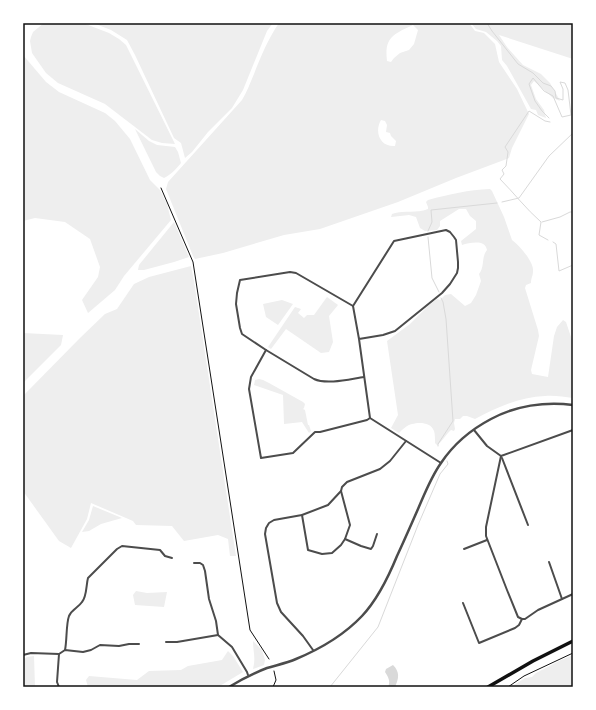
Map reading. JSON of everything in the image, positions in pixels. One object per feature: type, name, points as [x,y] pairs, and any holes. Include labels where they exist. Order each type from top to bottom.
[{"type":"highway","points":[[488,687],[533,661],[573,641]]},
{"type":"street","points":[[359,339],[383,335],[395,331],[442,293],[450,284],[457,274],[458,268],[456,240],[450,232],[446,230],[394,241],[353,306],[370,418],[441,463]]},
{"type":"street","points":[[353,306],[296,273],[290,272],[240,280],[236,304],[242,334],[319,381],[333,381],[364,376]]},
{"type":"street","points":[[266,350],[251,376],[249,389],[261,458],[294,453],[315,432],[320,432],[370,418]]},
{"type":"street","points":[[229,687],[248,675],[295,659],[331,641],[355,622],[372,604],[390,574],[432,477],[441,463],[461,440],[494,417],[511,410],[545,404],[573,405]]},
{"type":"street","points":[[474,430],[487,446],[502,456],[528,525]]},
{"type":"street","points":[[502,456],[573,430]]},
{"type":"street","points":[[313,650],[303,636],[281,612],[277,603],[265,534],[266,528],[269,523],[274,520],[302,515],[328,505],[347,482],[380,469],[390,461],[406,441]]},
{"type":"street","points":[[502,456],[486,527],[487,540],[518,617],[522,619]]},
{"type":"street","points":[[302,515],[308,550],[322,554],[332,553],[341,546],[350,525],[341,491]]},
{"type":"street","points":[[345,539],[371,549],[378,534]]},
{"type":"street","points":[[464,549],[487,540]]},
{"type":"street","points":[[65,650],[69,616],[72,610],[83,602],[86,595],[86,584],[88,578],[117,549],[122,546],[160,550],[165,556],[172,558]]},
{"type":"street","points":[[549,562],[562,599]]},
{"type":"street","points":[[194,563],[200,563],[204,568],[209,599],[216,621],[218,635],[234,650],[248,675]]},
{"type":"street","points":[[463,603],[479,643],[512,630],[519,625],[522,619],[525,619],[538,610],[573,594]]},
{"type":"street","points":[[166,642],[177,642],[218,635]]},
{"type":"street","points":[[23,655],[31,653],[59,654],[65,650],[83,652],[100,645],[119,646],[139,644]]},
{"type":"street","points":[[59,654],[57,682],[59,687]]},
{"type":"path","points":[[161,188],[193,262],[250,630],[269,659]]},
{"type":"path","points":[[508,687],[524,676],[573,653]]},
{"type":"path","points":[[273,687],[276,680],[274,671]]},
{"type":"shaded area","points":[[44,23],[83,23],[109,33],[126,45],[175,144],[162,143],[152,140],[105,104],[58,83],[46,73],[32,53],[30,41],[33,32]]},
{"type":"shaded area","points":[[93,23],[273,23],[267,31],[243,90],[232,108],[185,158],[181,143],[174,138],[127,40],[111,30]]},
{"type":"shaded area","points":[[279,23],[469,23],[475,31],[484,33],[495,44],[499,62],[517,89],[529,114],[512,148],[509,158],[398,202],[320,229],[284,235],[223,253],[195,259],[166,189],[168,182],[242,100]],"holes":[[[413,25],[418,30],[414,44],[409,50],[400,53],[391,62],[387,61],[386,53],[389,41],[400,31]],[[381,120],[385,121],[387,125],[386,132],[390,133],[396,141],[395,146],[386,144],[380,138],[378,129]]]},
{"type":"shaded area","points":[[471,23],[573,23],[573,59],[499,35],[507,47],[523,65],[541,74],[550,83],[558,97],[560,101],[553,98],[534,81],[531,85],[536,99],[544,110],[546,118],[538,115],[536,110],[531,109],[507,66],[502,60],[501,46],[486,32],[476,29]]},
{"type":"shaded area","points":[[23,55],[46,82],[59,92],[105,113],[115,121],[130,139],[150,180],[160,190],[167,204],[171,220],[124,276],[115,290],[88,313],[82,300],[98,277],[100,267],[90,239],[65,222],[35,218],[23,221]]},
{"type":"shaded area","points":[[135,129],[149,141],[157,145],[175,147],[181,163],[172,173],[164,178],[156,172]]},
{"type":"shaded area","points":[[490,189],[504,217],[512,240],[526,254],[533,267],[531,283],[526,285],[525,288],[539,336],[531,370],[532,374],[548,377],[554,336],[557,327],[563,320],[566,322],[573,343],[573,398],[552,396],[527,398],[509,403],[475,419],[463,416],[460,419],[455,419],[454,431],[451,430],[437,445],[435,443],[434,431],[428,424],[418,423],[410,425],[405,427],[399,433],[391,428],[398,415],[387,341],[410,324],[429,305],[437,299],[440,300],[445,295],[451,294],[465,306],[471,303],[476,295],[481,281],[479,274],[487,250],[483,244],[480,243],[462,245],[461,241],[476,229],[476,221],[470,216],[466,209],[459,209],[440,221],[440,226],[437,230],[425,231],[420,228],[416,217],[409,215],[391,217],[392,214],[428,209],[426,202],[428,200],[474,190]]},
{"type":"shaded area","points":[[174,222],[189,257],[144,270],[138,270],[139,265]]},
{"type":"shaded area","points":[[191,266],[236,556],[230,556],[228,539],[218,535],[184,541],[172,526],[136,525],[133,521],[91,503],[87,519],[71,548],[59,541],[23,491],[23,396],[105,314],[117,309],[134,284],[149,277]]},
{"type":"shaded area","points":[[327,297],[338,305],[329,316],[333,342],[329,352],[321,353],[286,329],[271,349],[268,347],[295,307],[301,309],[298,313],[304,318],[307,315],[314,315]]},
{"type":"shaded area","points":[[282,300],[293,304],[278,325],[266,317],[263,304]]},
{"type":"shaded area","points":[[23,333],[63,335],[61,345],[23,383]]},
{"type":"shaded area","points":[[259,379],[269,383],[305,404],[303,409],[305,410],[308,425],[311,431],[309,433],[302,422],[284,424],[283,395],[254,385],[255,380]]},
{"type":"shaded area","points":[[93,506],[122,518],[101,524],[89,531],[82,532],[89,520]]},
{"type":"shaded area","points":[[136,591],[147,593],[167,592],[164,607],[135,605],[133,595]]},
{"type":"shaded area","points":[[253,641],[262,650],[265,660],[264,665],[253,669],[254,658]]},
{"type":"shaded area","points":[[228,651],[243,672],[218,687],[88,687],[86,680],[89,676],[137,680],[149,671],[181,670],[188,666],[222,660]]},
{"type":"shaded area","points":[[573,655],[573,687],[511,687],[525,678],[532,677],[536,673]]},
{"type":"shaded area","points":[[34,656],[35,687],[23,687],[23,660],[27,657]]},
{"type":"shaded area","points":[[393,665],[398,673],[397,681],[395,687],[388,687],[389,681],[385,672],[386,669]]},
{"type":"waterway","points":[[487,23],[518,64],[533,73],[543,83],[551,86],[555,91],[556,98],[563,100],[563,89],[560,82],[565,83],[568,90],[571,115],[562,117],[553,96],[544,91],[533,78],[529,84],[535,101],[549,118]]},
{"type":"waterway","points":[[548,240],[539,235],[541,222],[500,179],[504,174],[502,170],[506,166],[508,152],[505,147],[529,111],[545,121],[550,122]]},
{"type":"waterway","points":[[502,202],[519,198],[549,156],[573,133]]},
{"type":"waterway","points":[[428,231],[432,222],[431,210],[497,203]]},
{"type":"waterway","points":[[542,222],[573,212]]},
{"type":"waterway","points":[[428,237],[432,278],[439,292]]},
{"type":"waterway","points":[[553,242],[556,244],[559,271],[573,265]]},
{"type":"waterway","points":[[438,446],[453,421],[446,319],[441,298]]},
{"type":"waterway","points":[[330,687],[378,627],[418,525],[440,474],[448,464],[447,461]]}]
